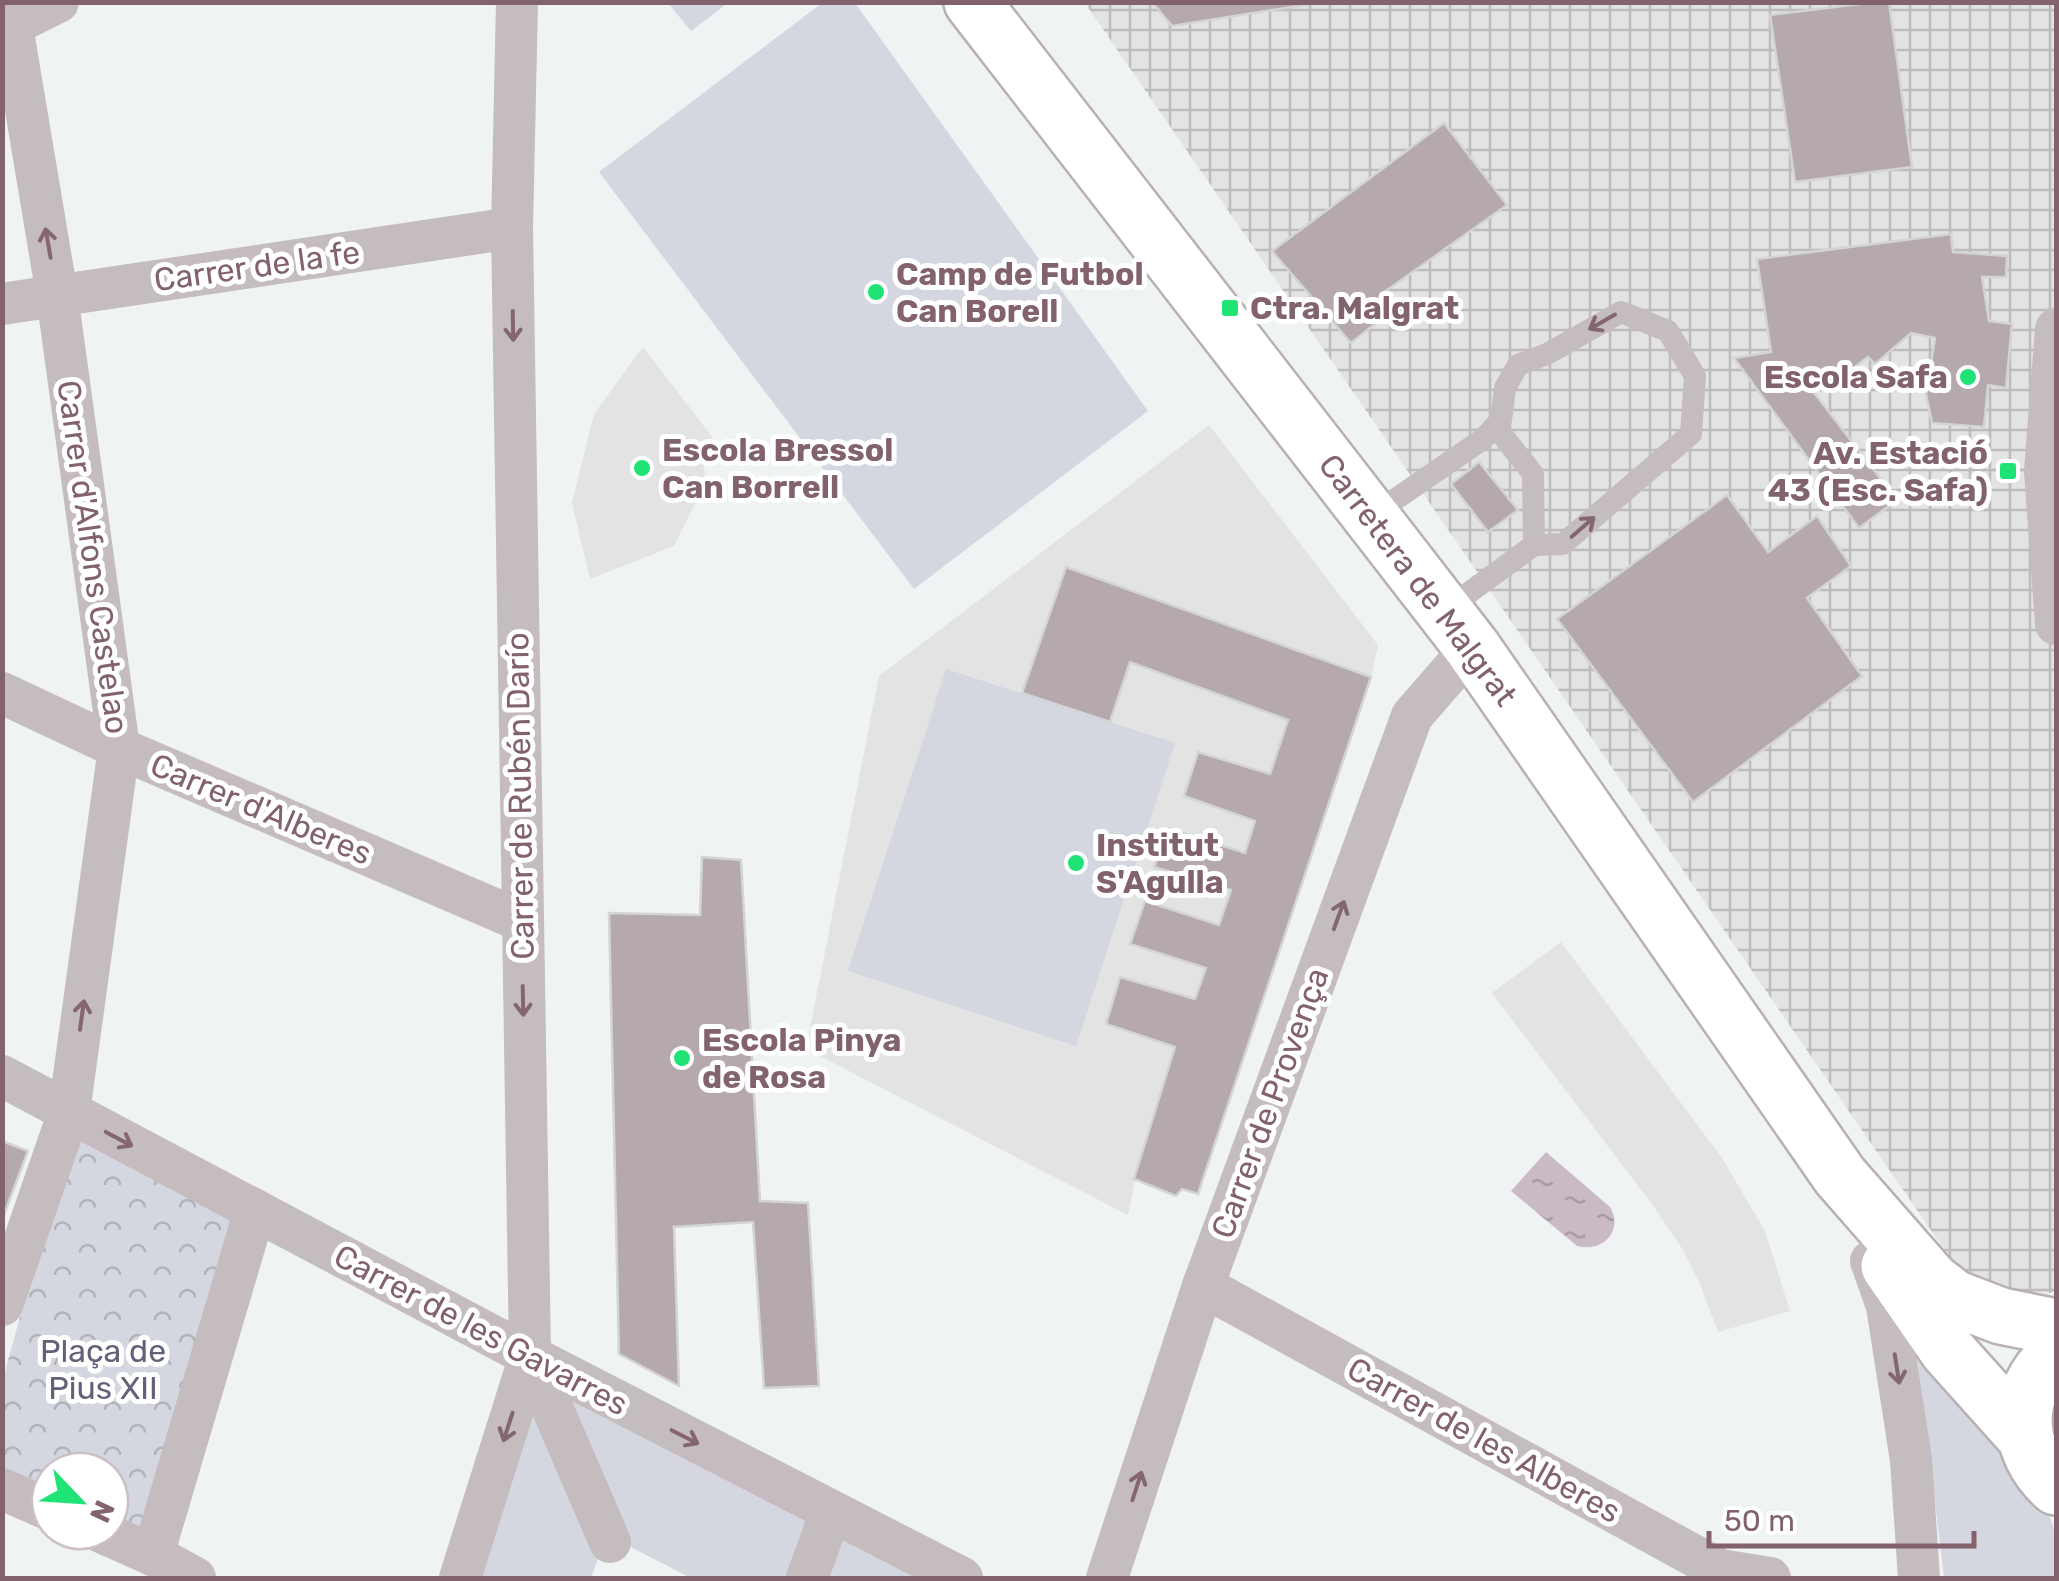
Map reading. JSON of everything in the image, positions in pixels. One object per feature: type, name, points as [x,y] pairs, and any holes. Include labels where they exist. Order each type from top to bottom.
[{"type":"street","points":[[7,19],[58,2]]},
{"type":"street","name":"Carrer de Rubén Darío","points":[[460,1578],[530,1356],[512,228],[517,2]]},
{"type":"street","name":"Carretera de Malgrat","points":[[972,2],[1458,629],[1840,1176],[1932,1281],[1954,1298],[2001,1316],[2053,1348]]},
{"type":"street","name":"Carrer d'Alfons Castelao","points":[[2,1304],[68,1112],[120,748],[57,295],[7,19]]},
{"type":"street","name":"Carrer de la fe","points":[[2,304],[512,228]]},
{"type":"street","points":[[2056,329],[2045,470],[2056,624]]},
{"type":"street","name":"Carrer de Provença","points":[[1107,1578],[1203,1286],[1412,716],[1458,629]]},
{"type":"street","name":"Carrer d'Alberes","points":[[2,692],[120,748],[522,921]]},
{"type":"street","name":"Carrer de les Gavarres","points":[[2,1076],[530,1356],[962,1578]]},
{"type":"street","points":[[1840,1176],[1888,1306],[1911,1460],[1920,1578]]},
{"type":"street","name":"Carretera de Malgrat","points":[[1840,1176],[1890,1268],[1948,1351],[2025,1437],[2035,1463],[2056,1488]]},
{"type":"street","points":[[154,1555],[254,1210]]},
{"type":"street","name":"Carrer de les Alberes","points":[[1203,1286],[1718,1574],[1770,1578]]},
{"type":"street","points":[[2025,1437],[2024,1411],[2030,1387],[2053,1348]]},
{"type":"street","points":[[530,1356],[610,1542]]},
{"type":"street","points":[[2,1489],[30,1501]]},
{"type":"street","points":[[806,1578],[831,1512]]},
{"type":"street","points":[[130,1545],[194,1578]]},
{"type":"lane","points":[[1371,516],[1483,439],[1502,420],[1504,388],[1518,365],[1547,354],[1621,312],[1668,330],[1694,376],[1691,434],[1563,544],[1534,544]]},
{"type":"lane","points":[[1458,629],[1534,544],[1533,474],[1494,426]]},
{"type":"shaded area","points":[[1085,3],[2056,3],[2056,1290],[2002,1291],[1959,1271]]},
{"type":"shaded area","name":"Escola Bressol Can Borrell","points":[[643,347],[723,451],[702,456],[706,481],[674,546],[590,579],[572,503],[594,414]]},
{"type":"shaded area","name":"Institut S'Agulla","points":[[1209,425],[1378,645],[1371,677],[1198,1194],[1182,1189],[1176,1196],[1135,1180],[1128,1215],[806,1049],[879,676]]},
{"type":"shaded area","points":[[1561,942],[1722,1158],[1765,1231],[1790,1311],[1718,1332],[1683,1250],[1492,993]]},
{"type":"green space","points":[[668,3],[728,3],[691,31]]},
{"type":"green space","name":"Camp de Futbol Can Borell","points":[[822,3],[855,3],[1148,411],[914,589],[599,172]]},
{"type":"green space","points":[[946,669],[1175,743],[1076,1046],[848,971]]},
{"type":"green space","name":"Plaça de Pius XII","points":[[72,1127],[241,1215],[153,1555],[130,1542],[130,1451],[30,1451],[30,1493],[3,1479],[3,1379]]},
{"type":"green space","points":[[1896,1301],[2046,1506],[2056,1535],[2056,1578],[1944,1578],[1926,1428]]},
{"type":"green space","points":[[539,1364],[824,1513],[800,1578],[691,1578],[615,1539]]},
{"type":"green space","points":[[531,1369],[605,1540],[591,1578],[466,1578]]},
{"type":"green space","points":[[833,1517],[950,1578],[811,1578]]},
{"type":"water","points":[[1546,1152],[1610,1207],[1614,1224],[1602,1243],[1577,1246],[1511,1191]]},
{"type":"building","points":[[1152,2],[1323,2],[1172,26]]},
{"type":"building","points":[[1889,2],[1912,167],[1795,182],[1770,15]]},
{"type":"building","points":[[1444,123],[1507,205],[1383,293],[1394,309],[1351,343],[1272,251]]},
{"type":"building","name":"Escola Safa","points":[[1951,234],[1953,252],[2007,256],[2006,277],[1982,277],[1989,321],[2012,324],[2006,388],[1988,385],[1984,427],[1932,423],[1926,394],[1935,338],[1911,333],[1875,364],[1868,357],[1835,382],[1829,372],[1812,390],[1897,500],[1859,528],[1734,358],[1771,352],[1757,259]]},
{"type":"building","points":[[1479,462],[1518,510],[1488,532],[1451,484]]},
{"type":"building","points":[[1727,495],[1768,552],[1817,516],[1851,566],[1807,598],[1862,676],[1693,802],[1557,619]]},
{"type":"building","points":[[1066,567],[1371,677],[1198,1194],[1182,1189],[1176,1196],[1134,1179],[1175,1047],[1106,1024],[1120,977],[1195,999],[1206,968],[1130,944],[1145,901],[1219,925],[1231,890],[1154,867],[1168,828],[1245,853],[1255,821],[1184,796],[1198,752],[1270,774],[1288,720],[1130,662],[1110,722],[1022,693]]},
{"type":"building","name":"Escola Pinya de Rosa","points":[[702,857],[741,860],[760,1201],[808,1203],[819,1386],[764,1388],[753,1222],[674,1227],[679,1386],[619,1354],[609,913],[700,915]]},
{"type":"building","points":[[2,1141],[28,1151],[2,1220]]},
{"type":"place","name":"Camp de Futbol Can Borell","points":[[876,292]]},
{"type":"place","name":"Ctra. Malgrat","points":[[1230,308]]},
{"type":"place","name":"Escola Safa","points":[[1968,377]]},
{"type":"place","name":"Escola Bressol Can Borrell","points":[[642,468]]},
{"type":"place","name":"Av. Estació 43 (Esc. Safa)","points":[[2008,471]]},
{"type":"place","name":"Institut S'Agulla","points":[[1076,863]]},
{"type":"place","name":"Escola Pinya de Rosa","points":[[682,1058]]}]
